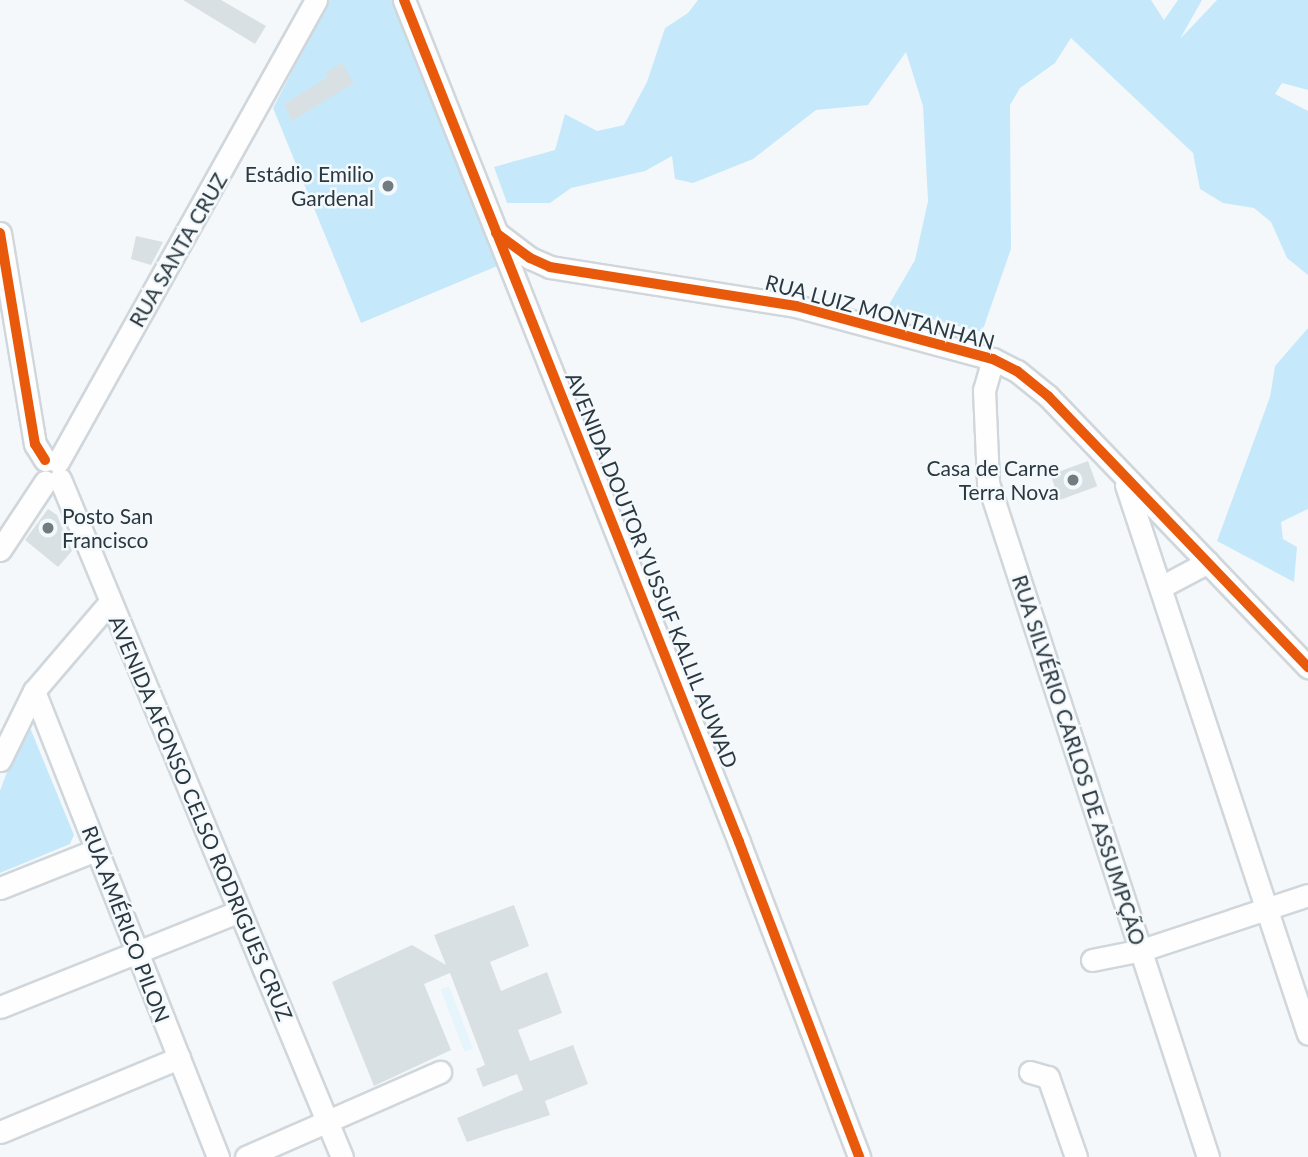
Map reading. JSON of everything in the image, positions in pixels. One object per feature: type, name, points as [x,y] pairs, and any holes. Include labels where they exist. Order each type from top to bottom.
[{"type":"street","name":"RUA SANTA CRUZ","points":[[0,550],[52,471],[316,0]]},
{"type":"street","name":"AVENIDA DOUTOR YUSSUF KALLIL AUWAD","points":[[404,0],[734,829],[859,1157]]},
{"type":"street","name":"AVENIDA AFONSO CELSO RODRIGUES CRUZ","points":[[0,233],[7,314],[35,443],[52,471],[111,601],[342,1157]]},
{"type":"street","name":"RUA LUIZ MONTANHAN","points":[[496,233],[530,258],[550,267],[771,301],[993,359],[1048,396],[1124,480],[1208,562],[1308,667]]},
{"type":"street","name":"RUA SILVÉRIO CARLOS DE ASSUMPÇÃO","points":[[993,359],[984,390],[988,483],[1208,1157]]},
{"type":"street","points":[[1124,480],[1308,1034]]},
{"type":"street","points":[[1161,587],[1208,562]]},
{"type":"street","points":[[0,760],[34,691],[111,601]]},
{"type":"street","name":"RUA AMÉRICO PILON","points":[[34,691],[218,1157]]},
{"type":"street","points":[[0,888],[96,850]]},
{"type":"street","points":[[1092,960],[1142,950],[1308,895]]},
{"type":"street","points":[[0,1007],[240,911]]},
{"type":"street","points":[[0,1132],[178,1058]]},
{"type":"street","points":[[246,1157],[440,1072]]},
{"type":"street","points":[[1030,1072],[1048,1077],[1076,1157]]},
{"type":"shaded area","name":"Estádio Emilio Gardenal","points":[[329,0],[396,0],[502,264],[361,323],[273,108]]},
{"type":"shaded area","points":[[698,0],[1151,0],[1164,20],[1178,0],[1202,0],[1180,39],[1217,0],[1308,0],[1308,90],[1282,83],[1275,94],[1308,111],[1308,275],[1287,258],[1271,222],[1254,208],[1223,203],[1200,189],[1193,153],[1071,38],[1055,63],[1020,88],[1010,105],[1011,249],[982,332],[887,308],[915,260],[928,201],[923,106],[906,52],[868,105],[816,110],[753,159],[693,183],[675,179],[672,156],[645,171],[571,188],[550,203],[507,203],[494,167],[555,150],[565,114],[597,131],[624,125],[647,82],[665,28],[688,13]]},
{"type":"shaded area","points":[[1308,328],[1308,509],[1281,522],[1283,539],[1297,547],[1294,582],[1217,541],[1270,397],[1275,366]]},
{"type":"shaded area","points":[[31,730],[74,835],[70,844],[0,873],[0,791],[22,731]]},
{"type":"shaded area","points":[[449,986],[473,1049],[465,1052],[441,989]]},
{"type":"building","points":[[183,0],[221,0],[266,26],[255,44]]},
{"type":"building","points":[[342,63],[354,83],[292,121],[284,104],[328,77],[325,73]]},
{"type":"building","points":[[136,236],[163,242],[151,265],[131,259]]},
{"type":"building","name":"Casa de Carne Terra Nova","points":[[1088,461],[1097,486],[1060,500],[1050,475]]},
{"type":"building","name":"Posto San Francisco","points":[[48,509],[57,515],[72,551],[58,567],[25,540]]},
{"type":"building","points":[[514,905],[529,946],[490,962],[501,991],[547,972],[562,1013],[518,1030],[530,1061],[573,1045],[588,1084],[545,1101],[550,1115],[467,1142],[457,1118],[523,1090],[517,1074],[483,1087],[476,1069],[485,1065],[450,973],[424,984],[451,1050],[374,1086],[332,982],[412,945],[446,965],[434,935]]},
{"type":"cycle path","points":[[404,0],[739,842],[859,1157]]},
{"type":"cycle path","points":[[0,233],[35,444],[45,460]]},
{"type":"cycle path","points":[[496,233],[530,258],[550,267],[796,306],[993,359],[1017,371],[1048,396],[1308,667]]},
{"type":"place","name":"Estádio Emilio Gardenal","points":[[388,186]]},
{"type":"place","name":"Casa de Carne Terra Nova","points":[[1073,480]]},
{"type":"place","name":"Posto San Francisco","points":[[48,528]]}]
